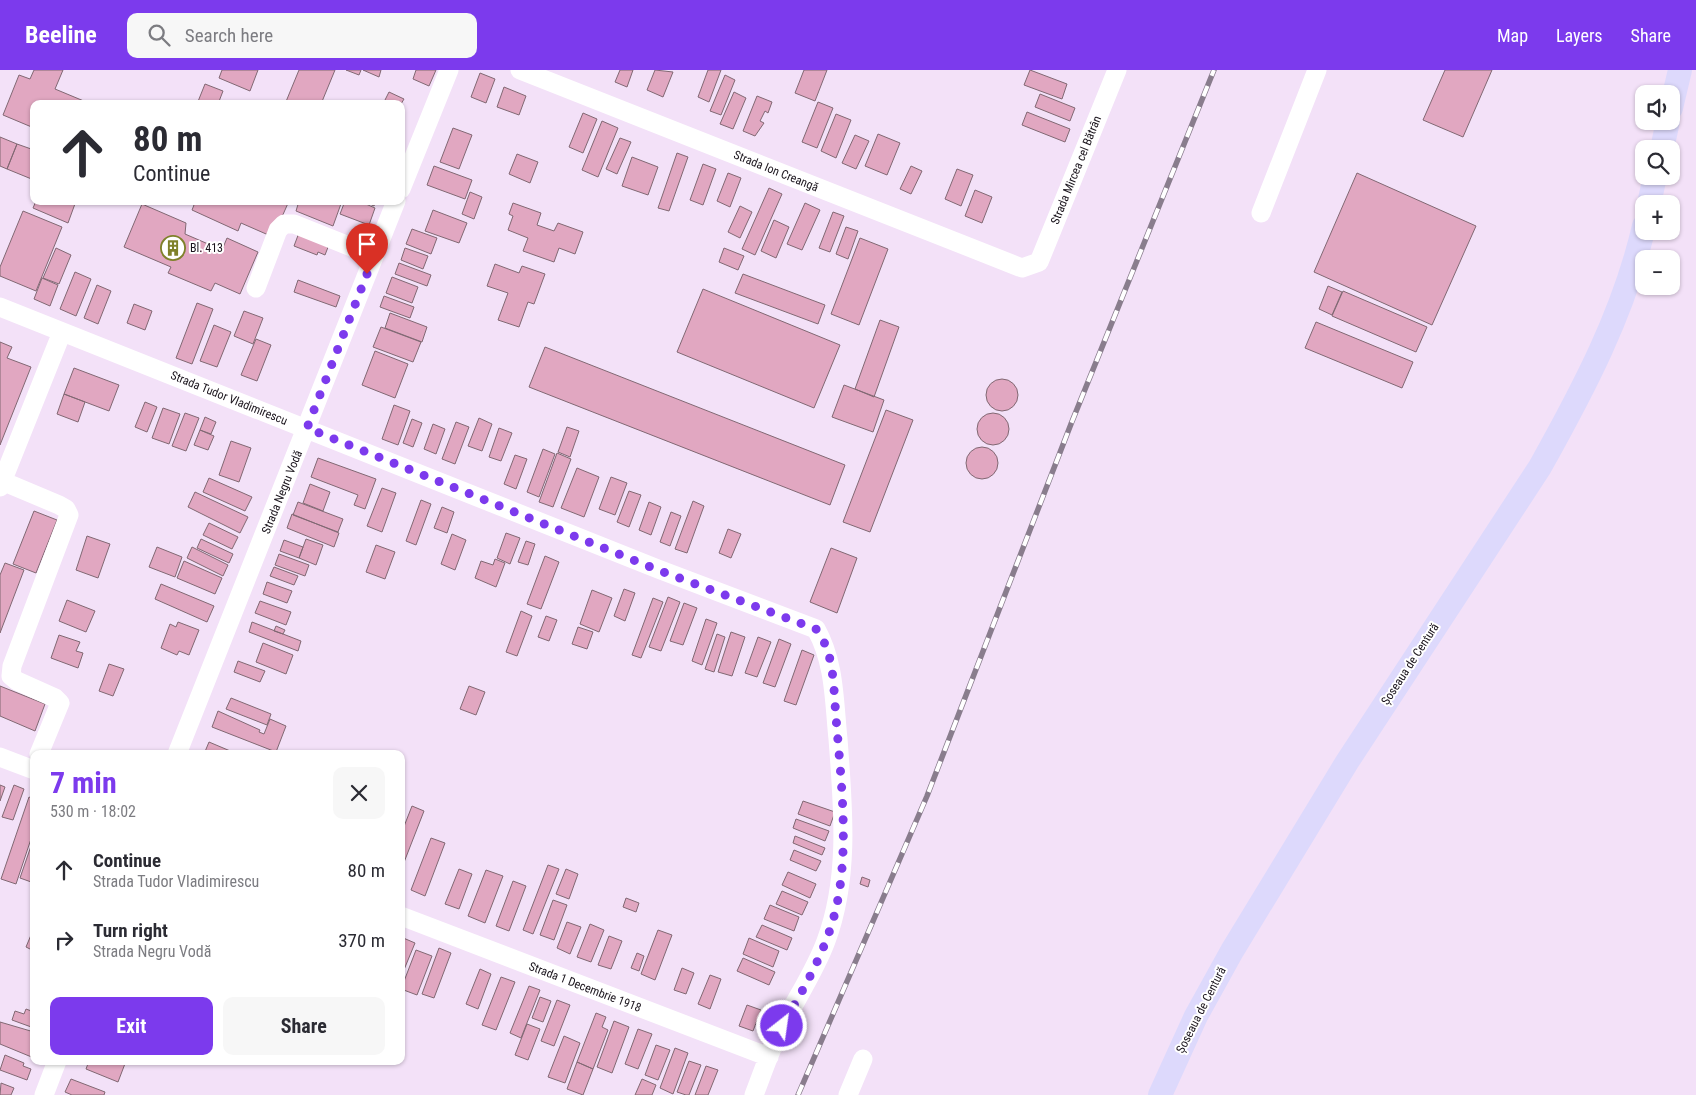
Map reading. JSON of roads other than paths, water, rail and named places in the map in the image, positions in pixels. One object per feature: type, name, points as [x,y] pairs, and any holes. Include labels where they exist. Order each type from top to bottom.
[{"type":"main road","points":[[1676,85],[1680,70]]},
{"type":"main road","name":"Șoseaua de Centură","points":[[1160,1095],[1196,1016],[1232,951],[1347,762],[1540,467],[1567,419],[1605,344],[1624,296],[1640,240]]},
{"type":"street","points":[[405,179],[449,70]]},
{"type":"street","name":"Strada Ion Creangă","points":[[520,70],[1022,268],[1032,266]]},
{"type":"street","name":"Strada Mircea cel Bătrân","points":[[1032,266],[1039,262],[1117,70]]},
{"type":"street","points":[[1261,213],[1317,70]]},
{"type":"street","name":"Strada Negru Vodă","points":[[179,750],[394,205]]},
{"type":"street","points":[[256,288],[278,230],[284,224],[294,224],[374,256]]},
{"type":"street","name":"Strada Tudor Vladimirescu","points":[[0,307],[307,428],[658,570],[816,629],[826,646],[832,674],[840,764],[842,870],[833,919],[826,941],[769,1057]]},
{"type":"street","points":[[40,750],[60,704],[56,698],[17,681],[11,676],[12,666],[69,515],[66,509],[59,504],[1,484],[62,332]]},
{"type":"street","points":[[0,757],[30,764]]},
{"type":"street","name":"Strada 1 Decembrie 1918","points":[[405,918],[769,1057]]},
{"type":"street","points":[[754,1095],[769,1057]]},
{"type":"street","points":[[848,1095],[863,1059]]},
{"type":"street","points":[[44,1095],[55,1065]]},
{"type":"railway","points":[[798,1095],[927,796],[1071,424],[1214,70]]},
{"type":"place","name":"Bl. 413","points":[[173,248]]}]
